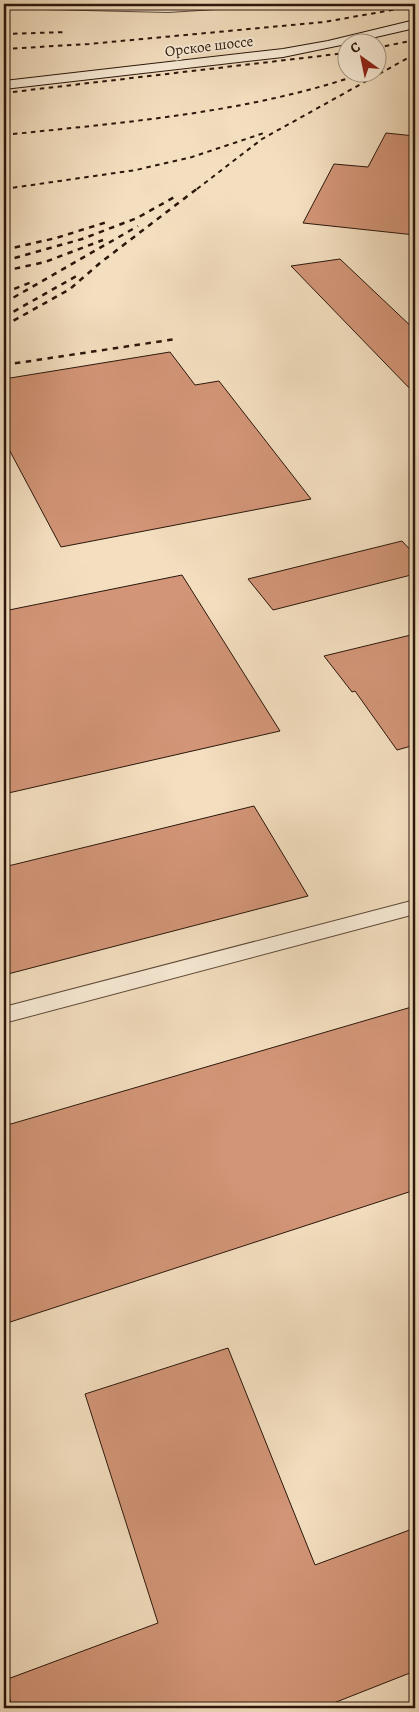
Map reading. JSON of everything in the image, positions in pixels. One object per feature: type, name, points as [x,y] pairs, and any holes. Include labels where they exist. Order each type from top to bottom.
[{"type":"street","name":"Орское шоссе","points":[[4,85],[283,53],[328,45],[415,24]]},
{"type":"lane","points":[[4,6],[168,10],[262,4]]},
{"type":"lane","points":[[4,1015],[415,907]]},
{"type":"building","points":[[386,133],[415,136],[415,235],[303,223],[334,164],[368,167]]},
{"type":"building","points":[[340,259],[415,330],[415,394],[291,266]]},
{"type":"building","points":[[170,352],[195,385],[219,381],[311,499],[61,547],[4,440],[4,379]]},
{"type":"building","points":[[402,541],[415,555],[415,574],[273,610],[248,579]]},
{"type":"building","points":[[182,575],[280,731],[4,794],[4,611]]},
{"type":"building","points":[[415,634],[415,745],[397,750],[355,691],[352,692],[324,656]]},
{"type":"building","points":[[254,806],[308,896],[4,975],[4,867]]},
{"type":"building","points":[[415,1006],[415,1190],[4,1324],[4,1126]]},
{"type":"building","points":[[228,1348],[315,1565],[415,1528],[415,1671],[321,1708],[12,1708],[5,1680],[158,1623],[85,1394]]},
{"type":"railway","points":[[4,49],[89,44],[324,22],[415,6]]},
{"type":"railway","points":[[4,34],[67,32]]},
{"type":"railway","points":[[386,46],[415,40]]},
{"type":"railway","points":[[4,93],[336,54]]},
{"type":"railway","points":[[197,189],[262,139],[415,54]]},
{"type":"railway","points":[[4,135],[142,120],[233,107],[336,82]]},
{"type":"railway","points":[[12,188],[4,189],[136,170],[192,157],[267,132]]},
{"type":"railway","points":[[4,326],[70,289],[100,263],[198,188]]},
{"type":"railway","points":[[4,261],[82,239],[137,218],[178,195]]},
{"type":"railway","points":[[4,250],[56,238],[107,222]]},
{"type":"railway","points":[[4,303],[138,226]]},
{"type":"railway","points":[[4,271],[45,262],[103,240]]},
{"type":"railway","points":[[4,317],[80,274]]},
{"type":"railway","points":[[4,293],[34,281]]},
{"type":"railway","points":[[4,365],[176,339]]}]
